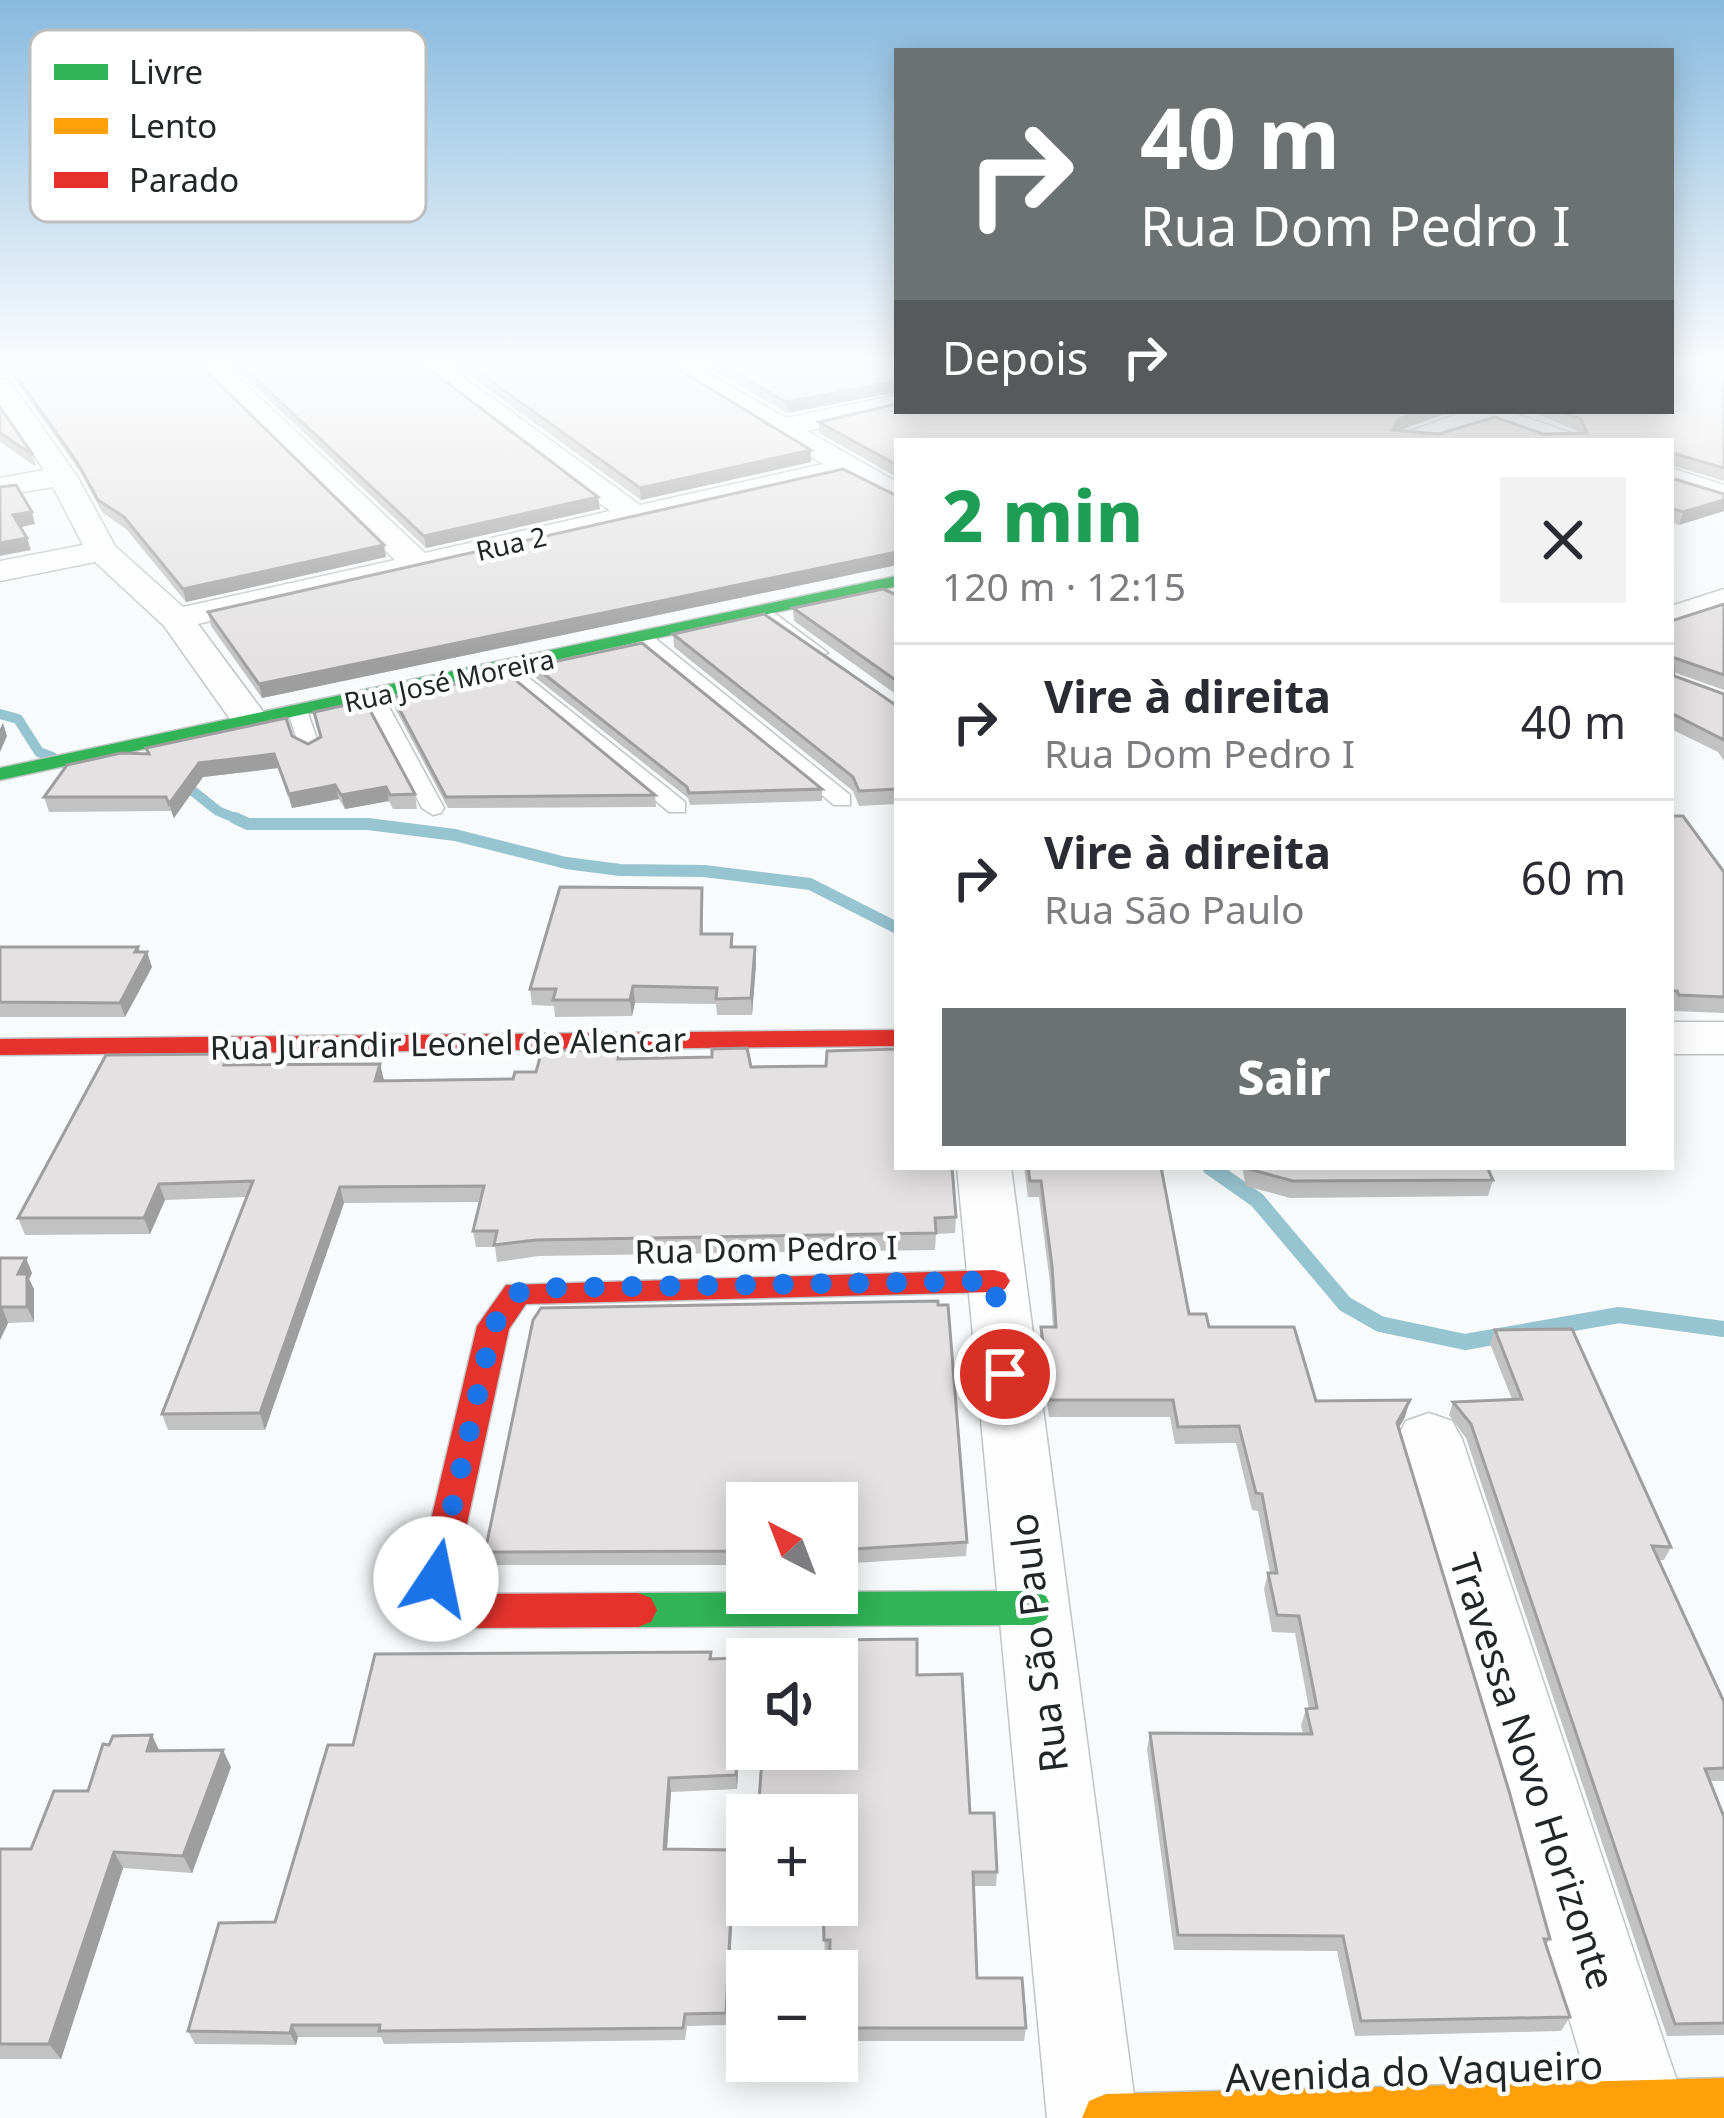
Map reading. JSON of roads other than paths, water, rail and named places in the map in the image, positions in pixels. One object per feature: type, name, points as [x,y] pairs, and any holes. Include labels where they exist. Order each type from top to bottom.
[{"type":"street","points":[[54,465],[102,551],[176,619],[251,721]]},
{"type":"street","points":[[314,465],[418,564]]},
{"type":"street","points":[[566,465],[635,515]]},
{"type":"street","points":[[843,465],[894,493]]},
{"type":"street","name":"Rua 2","points":[[176,619],[847,467]]},
{"type":"street","points":[[0,487],[62,476]]},
{"type":"street","points":[[1674,478],[1724,495]]},
{"type":"street","points":[[0,571],[102,551]]},
{"type":"street","name":"Rua José Moreira","points":[[0,774],[890,588]]},
{"type":"street","points":[[1674,617],[1724,599]]},
{"type":"street","name":"Rua Jurandir Leonel de Alencar","points":[[0,1047],[894,1038]]},
{"type":"street","points":[[1674,1038],[1724,1038]]},
{"type":"street","name":"Rua São Paulo","points":[[984,1170],[1092,2118]]},
{"type":"street","name":"Rua Dom Pedro I","points":[[994,1281],[539,1288],[517,1293],[493,1326],[436,1579],[444,1598],[461,1611],[1033,1608]]},
{"type":"street","name":"Travessa Novo Horizonte","points":[[1429,1439],[1639,2102]]},
{"type":"street","name":"Avenida do Vaqueiro","points":[[1106,2118],[1724,2102]]},
{"type":"lane","points":[[763,613],[839,668]]},
{"type":"lane","points":[[644,639],[842,800]]},
{"type":"lane","points":[[509,668],[676,807]]},
{"type":"lane","points":[[373,696],[433,808]]},
{"type":"lane","points":[[298,712],[310,748]]},
{"type":"waterway","points":[[0,714],[18,719],[39,752],[52,757]]},
{"type":"waterway","points":[[179,780],[218,811],[237,819]]},
{"type":"waterway","points":[[237,819],[242,821]]},
{"type":"waterway","points":[[237,819],[248,824],[368,824],[455,835],[566,863],[620,870],[704,871],[810,884],[894,926]]},
{"type":"waterway","points":[[1214,1170],[1257,1200],[1345,1304],[1380,1324],[1465,1342],[1619,1315],[1724,1329]]}]
